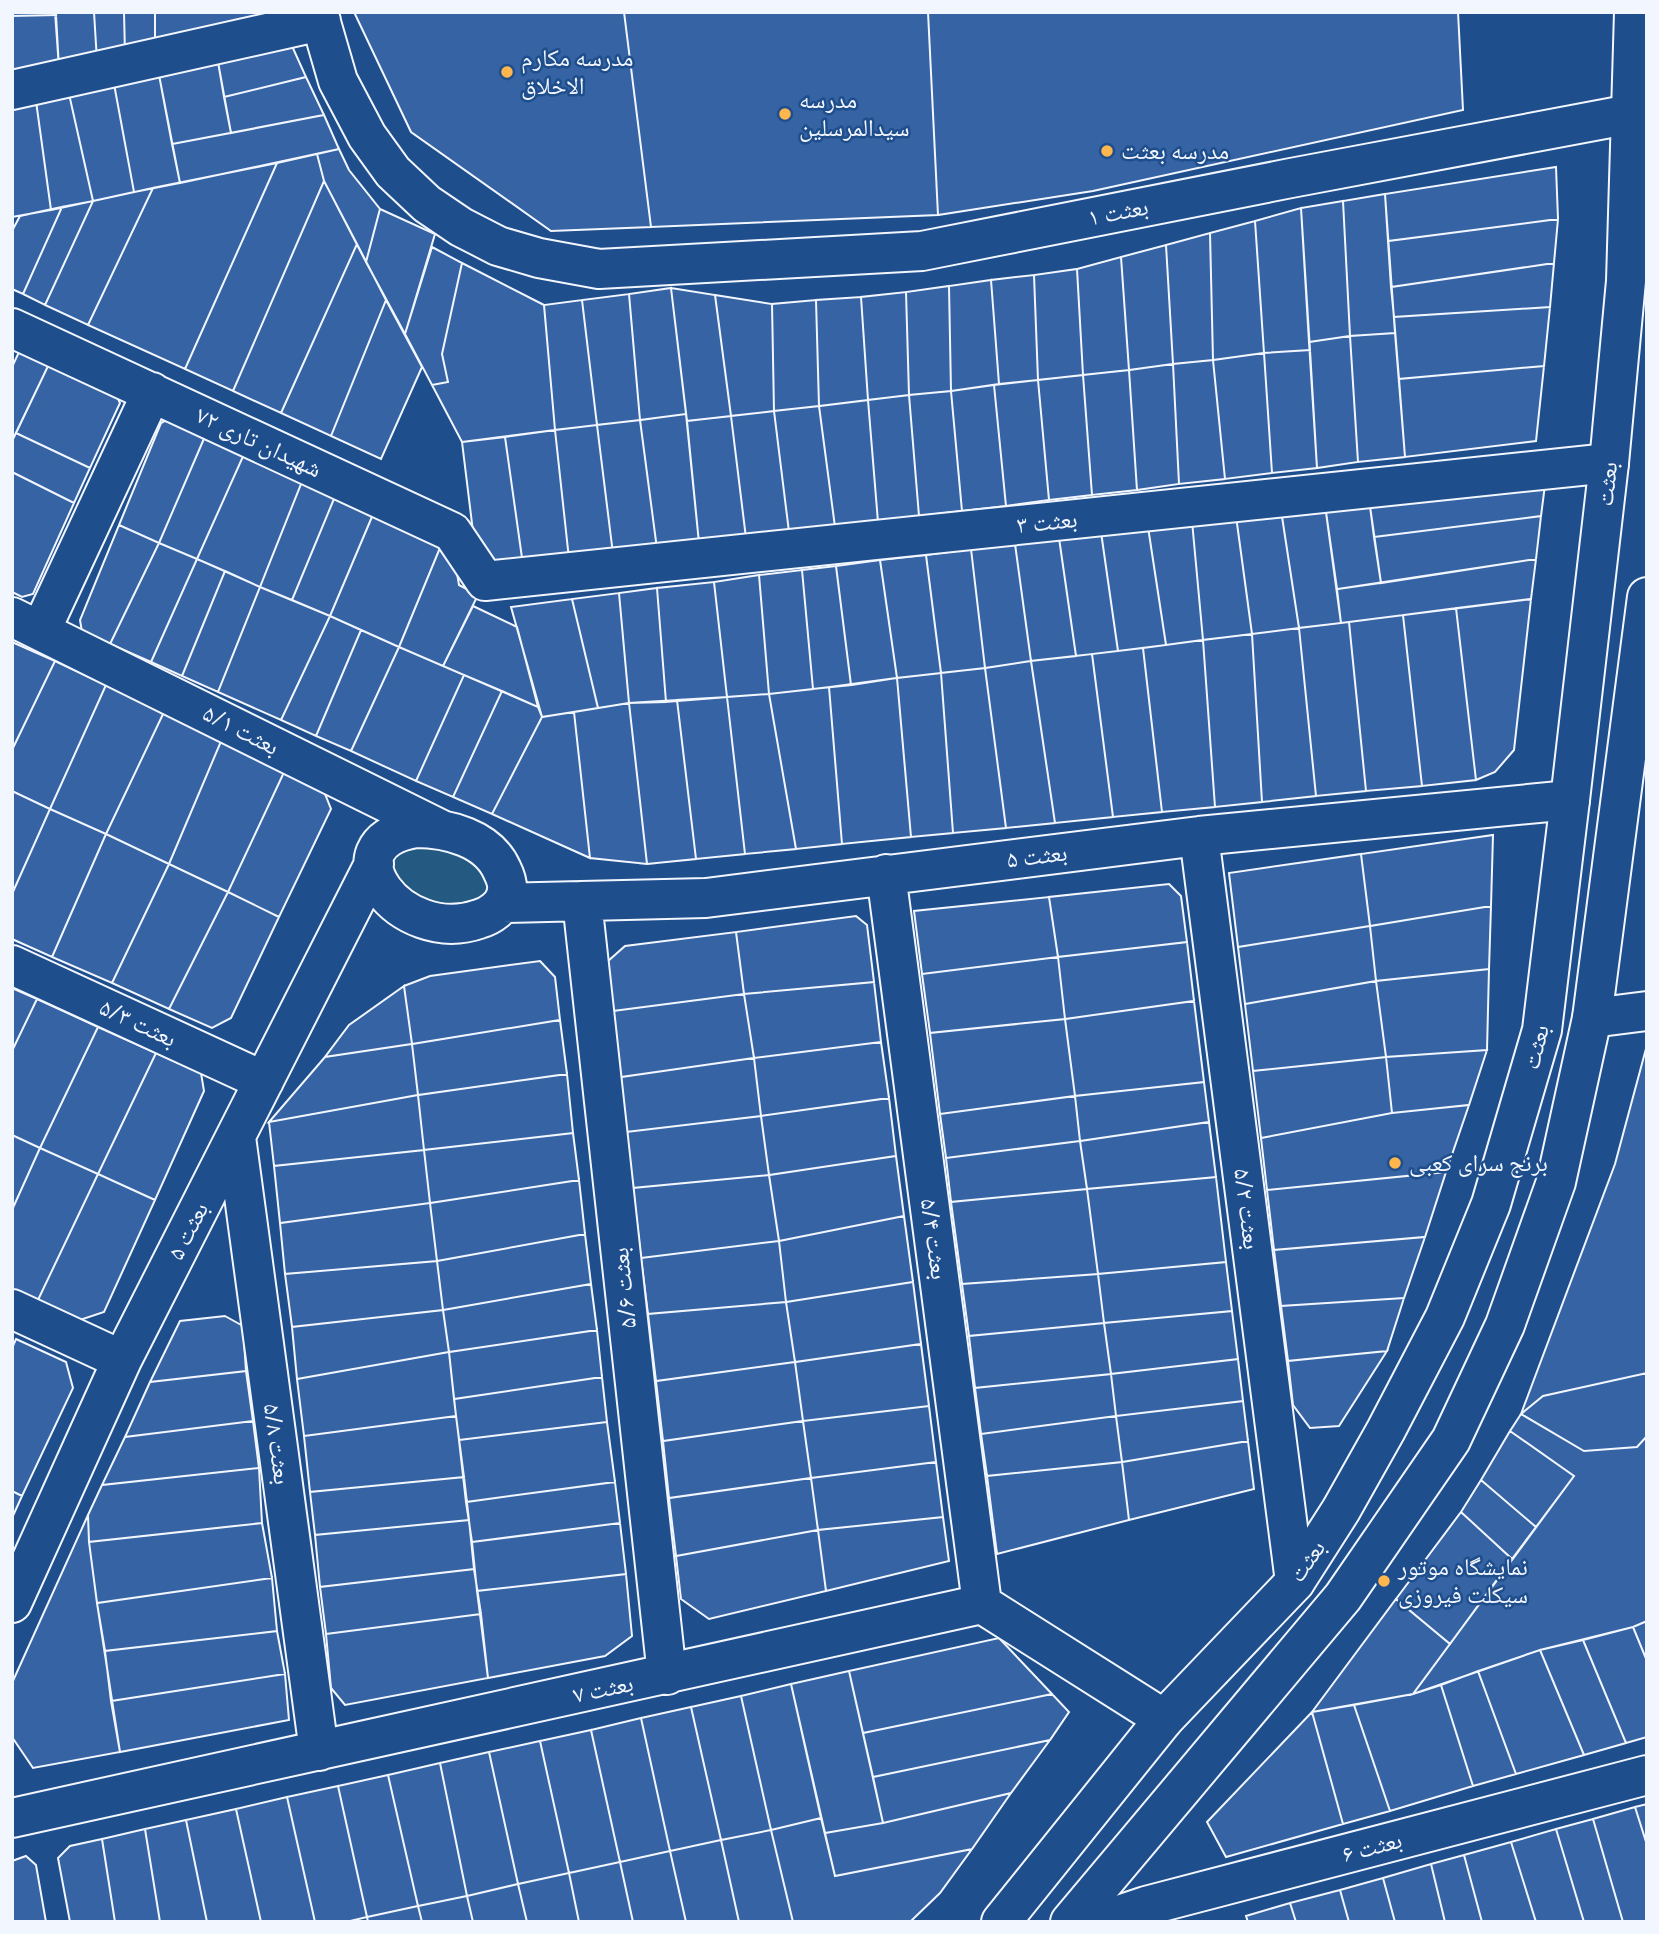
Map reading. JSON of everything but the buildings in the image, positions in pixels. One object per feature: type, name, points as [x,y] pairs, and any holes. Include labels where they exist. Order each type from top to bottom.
[{"type":"street","name":"بعثت","points":[[1001,1922],[1164,1719],[1294,1582],[1341,1510],[1398,1408],[1445,1317],[1491,1203],[1542,1030],[1570,800],[1609,463],[1626,281],[1634,12]]},
{"type":"street","name":"بعثت ۱","points":[[319,16],[338,81],[367,136],[393,172],[427,204],[461,227],[498,246],[539,258],[599,269],[922,251],[1277,180],[1631,114]]},
{"type":"street","points":[[12,90],[319,16]]},
{"type":"street","name":"شهیدان تاری ۷۲","points":[[12,328],[452,532],[485,581]]},
{"type":"street","points":[[26,623],[152,393]]},
{"type":"street","name":"بعثت ۳","points":[[485,581],[1609,463]]},
{"type":"street","name":"بعثت","points":[[1070,1922],[1343,1597],[1451,1440],[1505,1325],[1556,1182],[1592,1018],[1647,597]]},
{"type":"street","name":"بعثت ۵/۱","points":[[26,623],[442,830]]},
{"type":"street","name":"بعثت ۵","points":[[503,903],[706,898],[1199,836],[1570,800]]},
{"type":"street","points":[[416,828],[442,830],[468,838],[489,852],[499,863],[507,885],[503,903],[483,918],[470,922],[441,923],[415,917],[383,894],[373,869],[374,864],[377,849],[395,834],[416,828]]},
{"type":"street","name":"بعثت ۵/۲","points":[[1199,836],[1294,1582]]},
{"type":"street","name":"بعثت ۵","points":[[12,1602],[122,1360],[374,864]]},
{"type":"street","name":"بعثت ۵/۴","points":[[886,874],[982,1604]]},
{"type":"street","name":"بعثت ۵/۶","points":[[582,901],[667,1675]]},
{"type":"street","name":"بعثت ۵/۳","points":[[12,965],[264,1081]]},
{"type":"street","points":[[1592,1018],[1647,1011]]},
{"type":"street","name":"بعثت ۵/۸","points":[[236,1137],[319,1751]]},
{"type":"street","points":[[12,1310],[122,1360]]},
{"type":"street","points":[[982,1604],[1164,1719]]},
{"type":"street","name":"بعثت ۷","points":[[12,1818],[982,1604]]},
{"type":"street","name":"بعثت ۶","points":[[1098,1922],[1149,1914],[1647,1775]]},
{"type":"shaded area","points":[[413,835],[495,871],[480,911],[407,904],[382,856]]},
{"type":"place","name":"مدرسه مکارم الاخلاق","points":[[507,72]]},
{"type":"place","name":"مدرسه سیدالمرسلین","points":[[785,114]]},
{"type":"place","name":"مدرسه بعثت","points":[[1107,151]]},
{"type":"place","name":"برنج سرای کعبی","points":[[1395,1163]]},
{"type":"place","name":"نمایشگاه موتور سیکلت فیروزی","points":[[1384,1581]]}]
